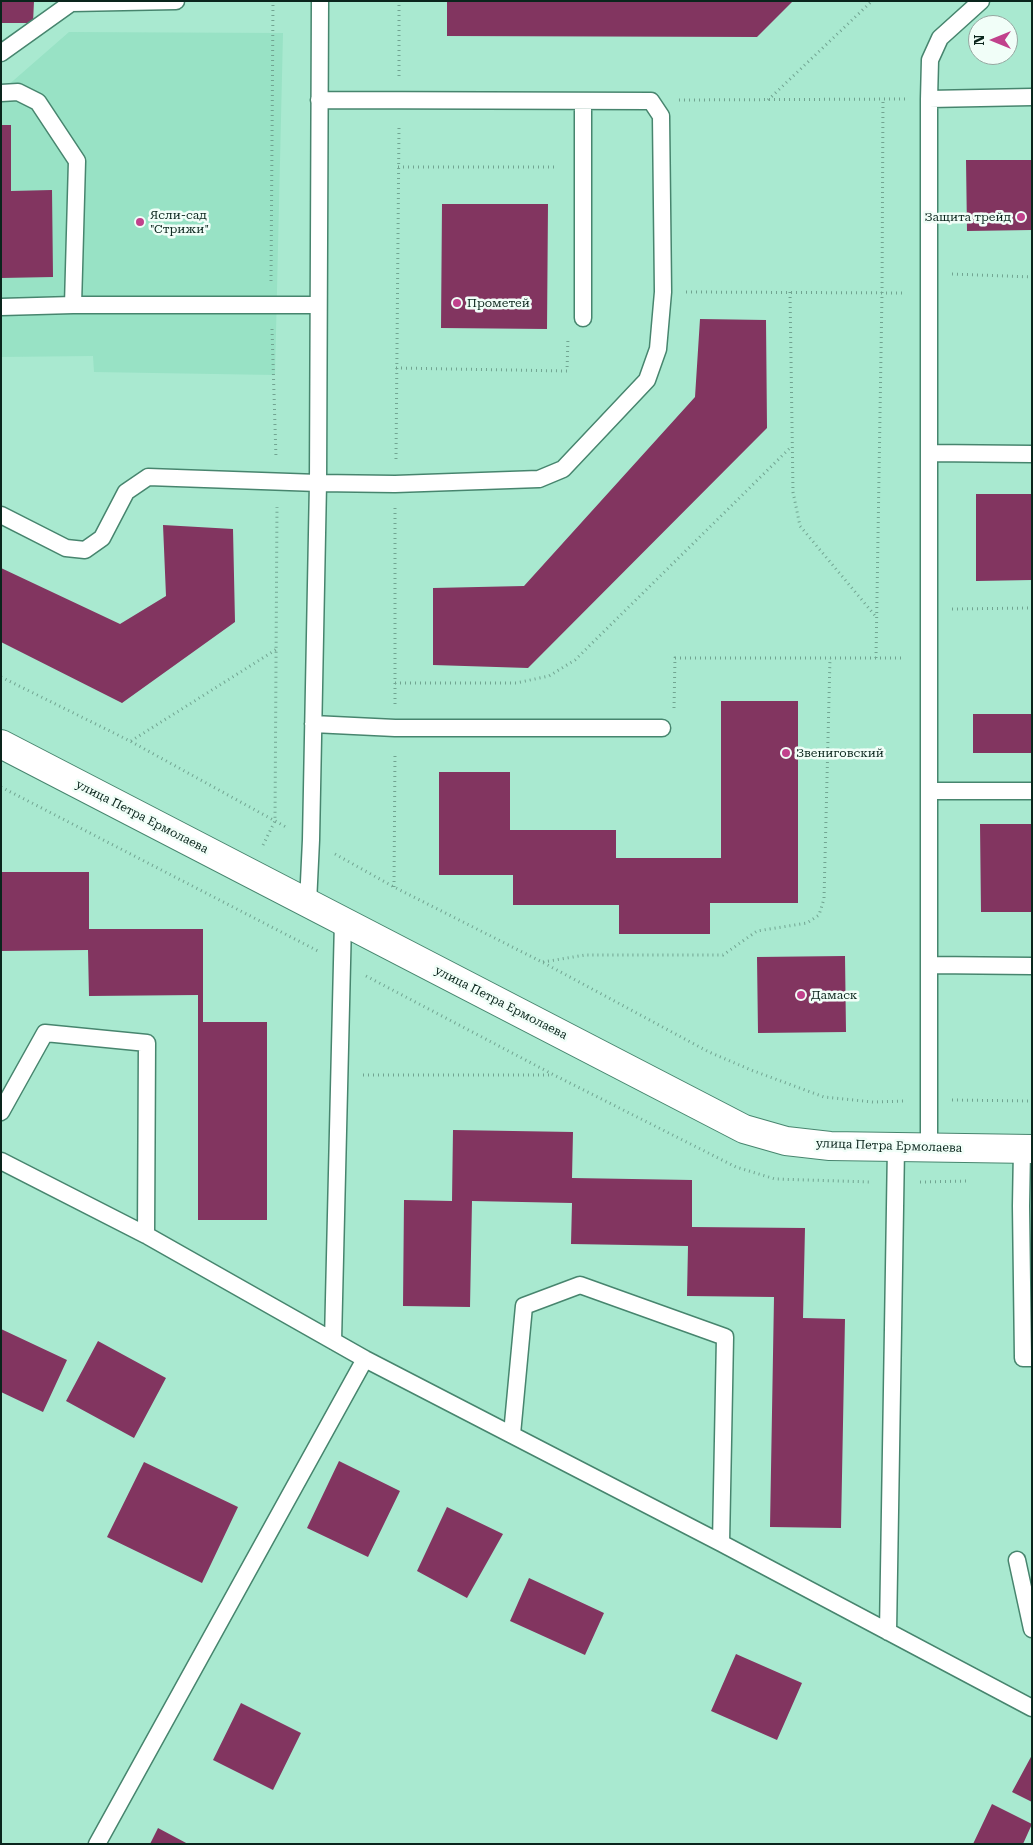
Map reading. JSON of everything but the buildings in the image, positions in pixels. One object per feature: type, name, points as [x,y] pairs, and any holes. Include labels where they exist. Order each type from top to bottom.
[{"type":"street","name":"улица Петра Ермолаева","points":[[1,744],[744,1129],[795,1142],[830,1146],[1027,1149]]},
{"type":"lane","points":[[1,53],[71,4],[176,1]]},
{"type":"lane","points":[[308,903],[318,483],[320,1]]},
{"type":"lane","points":[[929,1148],[930,60],[940,38],[981,1]]},
{"type":"lane","points":[[1,93],[18,92],[38,102],[77,161],[73,304]]},
{"type":"lane","points":[[929,99],[1032,97]]},
{"type":"lane","points":[[1,515],[66,548],[85,550],[102,538],[126,492],[148,477],[395,484],[539,479],[563,469],[647,380],[658,349],[663,292],[661,116],[651,101],[319,100]]},
{"type":"lane","points":[[583,101],[583,318]]},
{"type":"lane","points":[[1,306],[73,304],[318,306]]},
{"type":"lane","points":[[929,453],[1032,454]]},
{"type":"lane","points":[[313,724],[395,728],[662,728]]},
{"type":"lane","points":[[930,791],[1032,791]]},
{"type":"lane","points":[[333,1341],[344,921]]},
{"type":"lane","points":[[930,965],[1032,966]]},
{"type":"lane","points":[[1,1112],[45,1033],[147,1042],[146,1235]]},
{"type":"lane","points":[[888,1632],[896,1147]]},
{"type":"lane","points":[[1027,1149],[1027,1274],[1023,1358],[1032,1358]]},
{"type":"lane","points":[[1,1161],[146,1235],[365,1359],[721,1543],[1032,1708]]},
{"type":"lane","points":[[512,1434],[524,1306],[580,1285],[725,1337],[721,1543]]},
{"type":"lane","points":[[97,1844],[365,1359]]},
{"type":"lane","points":[[1017,1560],[1032,1628]]},
{"type":"path","points":[[262,848],[276,821],[277,481],[271,306],[273,1]]},
{"type":"path","points":[[394,887],[399,1]]},
{"type":"path","points":[[768,100],[872,1]]},
{"type":"path","points":[[876,658],[883,99]]},
{"type":"path","points":[[651,101],[929,99]]},
{"type":"path","points":[[398,167],[583,167]]},
{"type":"path","points":[[929,273],[1032,277]]},
{"type":"path","points":[[663,292],[929,293]]},
{"type":"path","points":[[790,292],[792,446],[794,492],[800,526],[877,618]]},
{"type":"path","points":[[396,368],[567,370],[568,327],[583,318]]},
{"type":"path","points":[[395,683],[516,683],[550,676],[575,660],[792,446]]},
{"type":"path","points":[[930,609],[1032,608]]},
{"type":"path","points":[[130,741],[277,649]]},
{"type":"path","points":[[662,728],[674,718],[675,658],[930,658]]},
{"type":"path","points":[[542,962],[585,955],[723,955],[756,932],[807,923],[819,915],[824,899],[830,658]]},
{"type":"path","points":[[1,677],[130,741],[394,887],[542,962],[709,1052],[751,1070],[824,1097],[873,1102],[928,1100],[1032,1101]]},
{"type":"path","points":[[340,1075],[554,1074]]},
{"type":"shaded area","name":"Ясли-сад \"Стрижи\"","points":[[69,32],[283,33],[275,375],[94,372],[93,356],[1,357],[1,87],[6,87]]},
{"type":"place","name":"Защита трейд","points":[[1021,217]]},
{"type":"place","name":"Ясли-сад \"Стрижи\"","points":[[140,222]]},
{"type":"place","name":"Прометей","points":[[457,303]]},
{"type":"place","name":"Звениговский","points":[[786,753]]},
{"type":"place","name":"Дамаск","points":[[801,995]]}]
